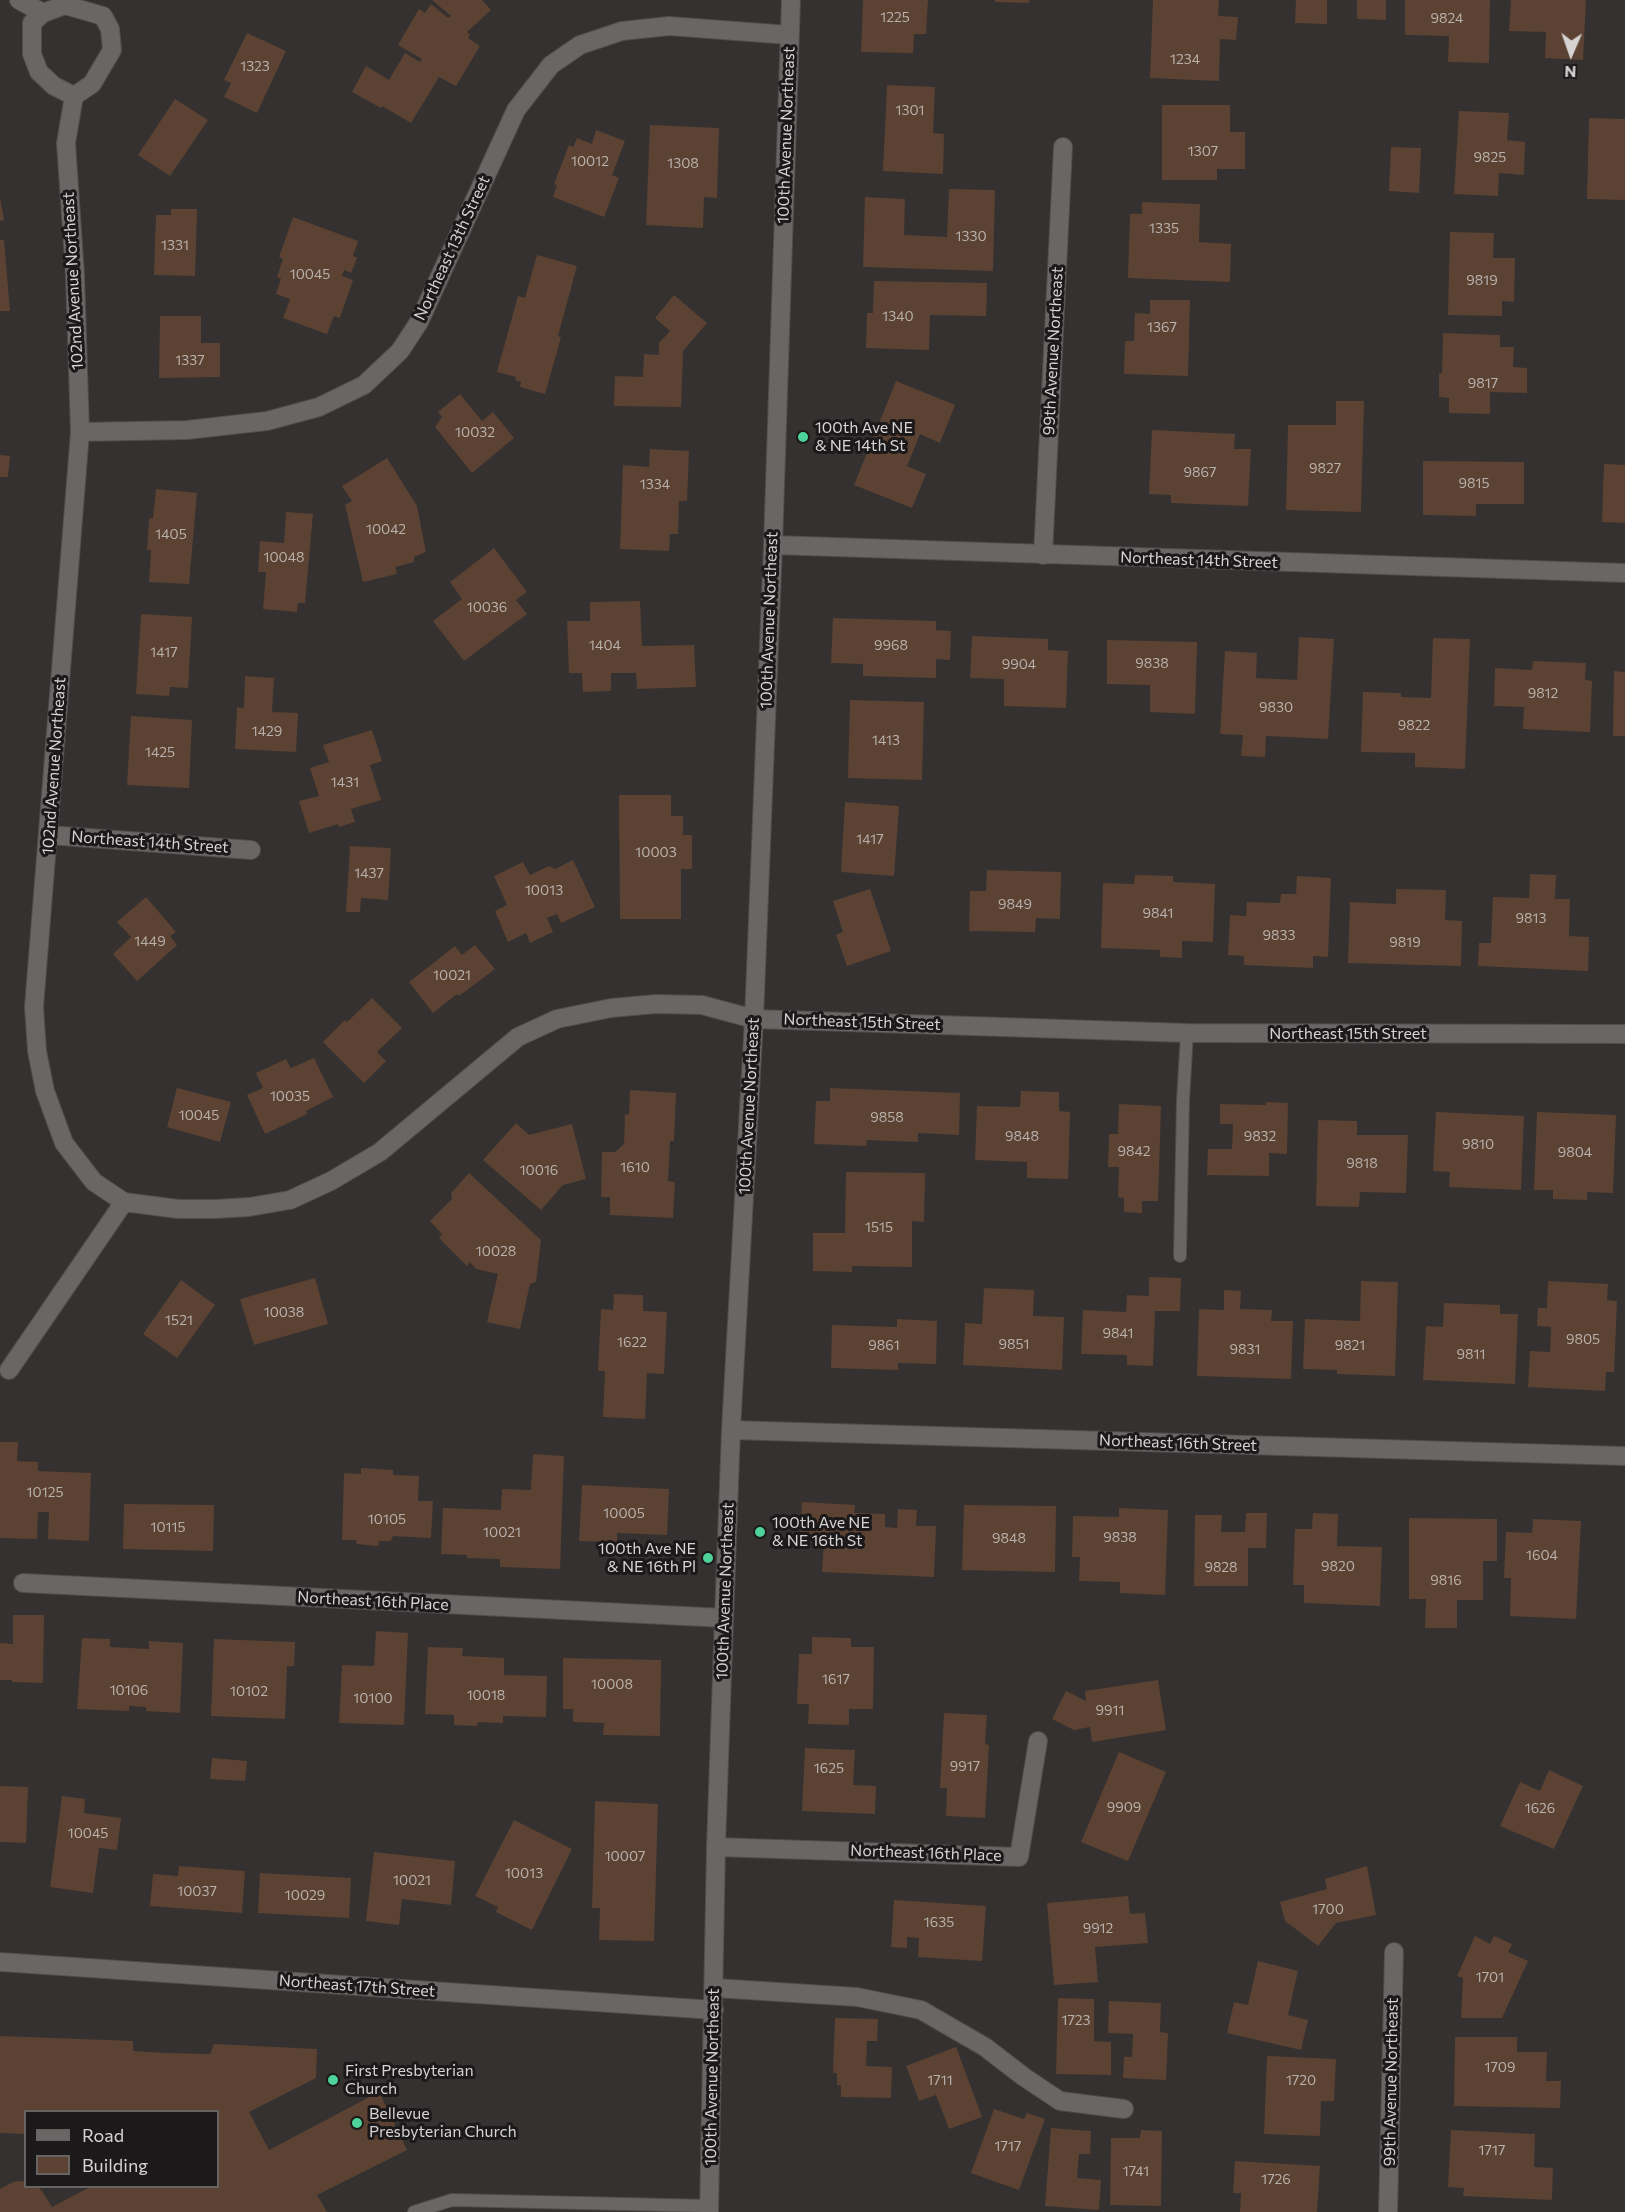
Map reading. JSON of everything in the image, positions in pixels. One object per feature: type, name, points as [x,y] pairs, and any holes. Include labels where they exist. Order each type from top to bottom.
[{"type":"street","points":[[19,0],[43,13]]},
{"type":"street","name":"100th Avenue Northeast","points":[[709,2209],[716,1847],[724,1618],[731,1430],[754,1019],[791,0]]},
{"type":"street","points":[[65,5],[103,16],[110,29],[112,50],[92,84],[74,96],[54,86],[39,72],[32,54],[32,23],[43,13],[65,5]]},
{"type":"street","name":"Northeast 13th Street","points":[[80,432],[187,430],[267,421],[319,406],[364,385],[400,351],[420,321],[516,110],[551,65],[580,45],[622,31],[669,26],[789,35]]},
{"type":"street","name":"102nd Avenue Northeast","points":[[74,96],[66,143],[75,275],[80,432],[34,1007],[37,1051],[45,1091],[64,1143],[94,1182],[124,1202]]},
{"type":"street","name":"99th Avenue Northeast","points":[[1043,555],[1063,147]]},
{"type":"street","name":"Northeast 14th Street","points":[[773,545],[1625,573]]},
{"type":"street","name":"Northeast 14th Street","points":[[49,835],[251,850]]},
{"type":"street","name":"Northeast 15th Street","points":[[124,1202],[177,1209],[216,1209],[249,1207],[290,1200],[331,1181],[380,1152],[518,1037],[557,1019],[611,1008],[656,1004],[702,1005],[754,1019],[1187,1033],[1625,1034]]},
{"type":"street","points":[[9,1370],[124,1202]]},
{"type":"street","name":"Northeast 16th Street","points":[[731,1430],[1625,1456]]},
{"type":"street","name":"Northeast 16th Place","points":[[23,1583],[724,1618]]},
{"type":"street","name":"Northeast 16th Place","points":[[716,1847],[1019,1857],[1038,1741]]},
{"type":"street","name":"99th Avenue Northeast","points":[[1388,2212],[1394,1952]]},
{"type":"street","name":"Northeast 17th Street","points":[[0,1962],[714,2010]]},
{"type":"street","points":[[715,1988],[857,1997],[921,2010],[985,2047],[1024,2078],[1060,2101],[1124,2109]]},
{"type":"lane","points":[[1180,1256],[1183,1100],[1187,1033]]},
{"type":"lane","points":[[414,2212],[452,2200],[709,2209]]},
{"type":"building","points":[[432,0],[482,0],[491,10],[467,32],[470,35],[468,38],[480,46],[456,86],[439,77],[411,123],[352,92],[366,66],[389,80],[405,53],[420,62],[422,59],[398,45],[419,9],[425,13],[431,4],[448,18],[451,16]]},
{"type":"building","points":[[863,0],[928,0],[926,34],[914,34],[913,53],[861,52]]},
{"type":"building","points":[[995,0],[1029,0],[1029,3],[995,2]]},
{"type":"building","points":[[1153,0],[1219,0],[1218,16],[1238,17],[1236,40],[1220,39],[1219,81],[1150,78]]},
{"type":"building","points":[[1296,0],[1327,0],[1327,24],[1295,23]]},
{"type":"building","points":[[1357,0],[1386,0],[1386,20],[1357,19]]},
{"type":"building","points":[[1405,0],[1490,0],[1489,63],[1448,62],[1449,36],[1405,35]]},
{"type":"building","points":[[1511,0],[1586,0],[1583,60],[1545,58],[1546,32],[1509,31]]},
{"type":"building","points":[[247,33],[286,51],[257,113],[224,97],[231,83],[224,80]]},
{"type":"building","points":[[887,85],[935,87],[933,133],[944,134],[943,174],[883,171]]},
{"type":"building","points":[[175,99],[208,120],[170,176],[138,155]]},
{"type":"building","points":[[1162,105],[1230,105],[1230,132],[1245,132],[1245,169],[1217,169],[1217,180],[1162,180]]},
{"type":"building","points":[[1459,111],[1509,113],[1507,140],[1525,142],[1524,175],[1499,173],[1498,196],[1454,194]]},
{"type":"building","points":[[1589,118],[1625,119],[1625,200],[1587,199]]},
{"type":"building","points":[[650,125],[719,128],[717,198],[704,197],[703,228],[646,225]]},
{"type":"building","points":[[596,130],[625,141],[612,175],[619,178],[604,217],[553,197],[557,185],[554,184],[569,145],[573,147],[577,138],[592,144]]},
{"type":"building","points":[[1391,147],[1421,148],[1419,193],[1389,191]]},
{"type":"building","points":[[949,189],[995,190],[993,271],[863,267],[865,197],[905,199],[904,235],[947,237]]},
{"type":"building","points":[[0,197],[4,220],[0,221]]},
{"type":"building","points":[[1142,202],[1200,204],[1199,242],[1231,244],[1230,282],[1128,278],[1130,214],[1142,214]]},
{"type":"building","points":[[171,209],[197,209],[195,276],[154,275],[156,215],[171,215]]},
{"type":"building","points":[[293,217],[358,241],[353,256],[357,258],[351,273],[344,270],[342,276],[353,280],[340,318],[334,316],[327,334],[283,318],[290,299],[276,294],[281,279],[277,277],[283,259],[279,257]]},
{"type":"building","points":[[1450,232],[1494,233],[1493,258],[1515,258],[1514,302],[1502,301],[1502,316],[1448,315]]},
{"type":"building","points":[[0,240],[4,240],[10,311],[0,311]]},
{"type":"building","points":[[537,255],[577,266],[545,394],[520,387],[521,382],[515,380],[516,377],[497,372],[518,296],[525,298]]},
{"type":"building","points":[[874,281],[987,283],[986,316],[930,315],[929,350],[866,348],[867,313],[873,313]]},
{"type":"building","points":[[674,295],[707,323],[683,351],[681,407],[614,406],[615,376],[643,377],[644,354],[659,355],[659,343],[670,331],[655,318]]},
{"type":"building","points":[[1150,300],[1190,300],[1188,376],[1124,374],[1125,341],[1134,341],[1135,313],[1150,314]]},
{"type":"building","points":[[160,316],[201,316],[201,343],[220,343],[220,377],[159,378]]},
{"type":"building","points":[[1443,333],[1500,335],[1500,347],[1514,347],[1513,367],[1527,368],[1527,393],[1490,392],[1490,414],[1449,413],[1449,398],[1439,397]]},
{"type":"building","points":[[896,381],[955,405],[940,443],[920,434],[907,466],[926,474],[912,508],[854,485]]},
{"type":"building","points":[[460,394],[482,421],[493,412],[514,438],[472,473],[435,427],[442,417],[438,412]]},
{"type":"building","points":[[1336,401],[1364,401],[1361,512],[1286,510],[1288,425],[1336,425]]},
{"type":"building","points":[[1152,430],[1235,434],[1234,449],[1251,449],[1248,506],[1171,503],[1171,495],[1149,494]]},
{"type":"building","points":[[650,449],[689,451],[687,501],[679,501],[678,534],[670,534],[669,551],[620,549],[623,465],[649,467]]},
{"type":"building","points":[[0,455],[10,456],[8,477],[0,477]]},
{"type":"building","points":[[387,458],[417,506],[426,552],[414,557],[414,562],[395,567],[397,574],[363,582],[345,505],[352,501],[342,486]]},
{"type":"building","points":[[1423,461],[1524,462],[1524,504],[1476,504],[1476,516],[1423,515]]},
{"type":"building","points":[[1604,464],[1625,465],[1625,523],[1602,522]]},
{"type":"building","points":[[156,489],[197,493],[189,584],[149,582],[151,550],[147,550],[149,519],[153,518]]},
{"type":"building","points":[[286,512],[313,514],[305,603],[298,603],[297,612],[263,609],[266,572],[258,572],[260,541],[284,543]]},
{"type":"building","points":[[494,548],[527,592],[516,600],[527,614],[464,661],[433,621],[462,599],[450,582]]},
{"type":"building","points":[[640,601],[642,646],[694,645],[696,687],[637,689],[636,673],[611,673],[611,691],[583,692],[582,673],[569,673],[567,621],[590,621],[590,602]]},
{"type":"building","points":[[141,614],[192,617],[188,688],[170,687],[169,696],[136,694]]},
{"type":"building","points":[[833,618],[936,621],[936,630],[951,631],[950,660],[936,659],[936,678],[863,676],[863,664],[831,663]]},
{"type":"building","points":[[972,636],[1048,639],[1048,650],[1068,651],[1066,708],[1004,706],[1004,679],[970,678]]},
{"type":"building","points":[[1299,637],[1334,639],[1328,739],[1266,736],[1265,757],[1241,756],[1243,735],[1220,734],[1225,651],[1257,653],[1256,678],[1297,680]]},
{"type":"building","points":[[1433,638],[1470,639],[1465,769],[1415,767],[1415,753],[1361,752],[1363,692],[1401,693],[1401,697],[1431,698]]},
{"type":"building","points":[[1107,640],[1197,642],[1195,714],[1150,712],[1150,685],[1107,684]]},
{"type":"building","points":[[1533,661],[1586,663],[1585,680],[1592,681],[1590,732],[1523,729],[1524,707],[1494,706],[1495,668],[1532,670]]},
{"type":"building","points":[[1614,671],[1625,672],[1625,736],[1613,736]]},
{"type":"building","points":[[245,676],[274,678],[272,712],[298,713],[296,752],[235,749],[237,707],[244,708]]},
{"type":"building","points":[[850,700],[924,702],[922,780],[848,778]]},
{"type":"building","points":[[131,716],[192,720],[189,788],[127,785]]},
{"type":"building","points":[[372,730],[382,761],[370,765],[381,800],[351,809],[355,822],[339,827],[338,824],[309,833],[299,801],[319,796],[310,768],[329,762],[323,745]]},
{"type":"building","points":[[619,795],[671,795],[671,816],[683,816],[683,835],[692,835],[692,869],[681,869],[681,919],[620,919]]},
{"type":"building","points":[[845,802],[899,806],[894,876],[841,872]]},
{"type":"building","points":[[350,846],[391,848],[388,900],[361,898],[360,912],[346,912]]},
{"type":"building","points":[[573,860],[595,907],[561,923],[557,914],[547,918],[553,932],[530,943],[526,933],[508,942],[495,911],[507,905],[494,876],[523,862],[530,875],[549,866],[555,869]]},
{"type":"building","points":[[987,870],[1061,872],[1060,919],[1036,918],[1035,932],[969,931],[970,891],[986,891]]},
{"type":"building","points":[[1530,874],[1556,875],[1555,899],[1570,899],[1569,936],[1589,937],[1588,971],[1478,966],[1479,943],[1491,943],[1493,897],[1529,898]]},
{"type":"building","points":[[1135,875],[1173,876],[1173,882],[1215,884],[1213,942],[1182,941],[1182,958],[1160,957],[1160,950],[1101,948],[1103,883],[1134,884]]},
{"type":"building","points":[[1297,876],[1331,878],[1328,957],[1313,956],[1313,968],[1244,965],[1244,956],[1228,955],[1230,915],[1246,916],[1247,902],[1280,903],[1281,894],[1296,894]]},
{"type":"building","points":[[870,889],[891,951],[847,966],[836,935],[843,932],[833,901]]},
{"type":"building","points":[[1396,889],[1446,890],[1445,920],[1462,921],[1461,966],[1348,963],[1350,902],[1396,904]]},
{"type":"building","points":[[146,897],[176,932],[170,936],[177,945],[137,981],[113,954],[131,937],[117,922]]},
{"type":"building","points":[[475,945],[495,969],[433,1013],[409,982],[455,946],[462,955]]},
{"type":"building","points":[[372,998],[402,1028],[377,1052],[386,1061],[364,1083],[323,1042]]},
{"type":"building","points":[[314,1058],[333,1097],[306,1111],[307,1114],[265,1134],[247,1095],[263,1088],[256,1073],[286,1059],[291,1068]]},
{"type":"building","points":[[177,1088],[231,1102],[220,1142],[167,1127]]},
{"type":"building","points":[[830,1088],[960,1093],[959,1135],[918,1133],[918,1142],[867,1140],[866,1146],[814,1144],[816,1101],[830,1101]]},
{"type":"building","points":[[630,1090],[676,1093],[674,1141],[670,1141],[668,1181],[675,1182],[673,1218],[610,1215],[610,1197],[601,1197],[602,1152],[615,1152],[624,1144],[625,1114],[629,1115]]},
{"type":"building","points":[[1021,1091],[1059,1092],[1059,1111],[1070,1112],[1068,1179],[1027,1178],[1027,1162],[975,1160],[977,1106],[1020,1107]]},
{"type":"building","points":[[1266,1102],[1288,1103],[1287,1154],[1269,1153],[1269,1176],[1207,1175],[1208,1149],[1232,1149],[1233,1124],[1220,1124],[1220,1104],[1266,1105]]},
{"type":"building","points":[[1119,1104],[1161,1106],[1158,1201],[1142,1201],[1142,1213],[1124,1212],[1124,1198],[1118,1197],[1119,1167],[1108,1167],[1109,1134],[1118,1134]]},
{"type":"building","points":[[1436,1112],[1524,1116],[1521,1190],[1449,1187],[1450,1172],[1433,1171]]},
{"type":"building","points":[[1537,1112],[1616,1115],[1613,1193],[1587,1192],[1587,1200],[1553,1199],[1553,1190],[1534,1190]]},
{"type":"building","points":[[1318,1120],[1357,1121],[1357,1135],[1408,1135],[1406,1193],[1360,1192],[1359,1207],[1316,1206]]},
{"type":"building","points":[[516,1123],[529,1135],[572,1124],[586,1179],[563,1185],[541,1210],[483,1160]]},
{"type":"building","points":[[846,1172],[925,1173],[924,1222],[912,1221],[912,1267],[852,1266],[852,1272],[813,1271],[813,1233],[845,1233]]},
{"type":"building","points":[[469,1173],[541,1240],[536,1282],[530,1284],[520,1329],[487,1322],[498,1274],[476,1269],[470,1262],[467,1266],[439,1238],[442,1234],[430,1221],[452,1199],[451,1193]]},
{"type":"building","points":[[1149,1277],[1181,1278],[1180,1311],[1155,1311],[1153,1366],[1127,1365],[1127,1355],[1081,1354],[1083,1310],[1126,1312],[1127,1295],[1149,1296]]},
{"type":"building","points":[[315,1278],[328,1324],[254,1345],[240,1299]]},
{"type":"building","points":[[181,1280],[215,1305],[177,1358],[143,1334]]},
{"type":"building","points":[[1361,1281],[1398,1282],[1395,1376],[1337,1374],[1337,1370],[1303,1369],[1305,1319],[1360,1321]]},
{"type":"building","points":[[1548,1281],[1608,1284],[1607,1300],[1617,1301],[1614,1372],[1606,1372],[1605,1391],[1528,1387],[1530,1351],[1550,1352],[1551,1327],[1537,1326],[1538,1308],[1547,1308]]},
{"type":"building","points":[[984,1288],[1034,1290],[1033,1316],[1064,1317],[1062,1370],[963,1365],[965,1323],[982,1324]]},
{"type":"building","points":[[1224,1290],[1241,1291],[1240,1309],[1272,1310],[1271,1321],[1293,1321],[1291,1379],[1197,1376],[1199,1309],[1224,1310]]},
{"type":"building","points":[[614,1294],[643,1295],[643,1311],[667,1312],[664,1374],[647,1373],[645,1419],[603,1417],[605,1371],[598,1371],[601,1309],[613,1310]]},
{"type":"building","points":[[1444,1303],[1500,1305],[1500,1314],[1518,1314],[1515,1384],[1423,1380],[1426,1326],[1443,1327]]},
{"type":"building","points":[[897,1319],[937,1321],[936,1364],[898,1363],[898,1370],[831,1368],[832,1325],[897,1327]]},
{"type":"building","points":[[0,1442],[18,1442],[17,1461],[38,1462],[38,1471],[91,1473],[89,1541],[48,1539],[49,1512],[38,1512],[37,1539],[0,1538]]},
{"type":"building","points":[[533,1454],[564,1456],[560,1569],[500,1567],[500,1559],[441,1554],[443,1508],[501,1510],[502,1489],[531,1490]]},
{"type":"building","points":[[361,1468],[393,1470],[393,1475],[419,1476],[418,1501],[433,1501],[431,1538],[393,1536],[391,1541],[379,1541],[378,1546],[357,1544],[356,1540],[342,1540],[344,1473],[361,1474]]},
{"type":"building","points":[[582,1485],[669,1489],[667,1535],[617,1533],[617,1542],[579,1541]]},
{"type":"building","points":[[802,1502],[855,1505],[854,1513],[885,1514],[885,1527],[897,1528],[898,1509],[917,1510],[916,1526],[936,1526],[934,1577],[822,1572],[824,1541],[800,1539]]},
{"type":"building","points":[[124,1504],[214,1505],[213,1551],[123,1549]]},
{"type":"building","points":[[964,1505],[1056,1506],[1055,1572],[962,1570]]},
{"type":"building","points":[[1119,1508],[1168,1510],[1165,1595],[1120,1593],[1120,1582],[1079,1581],[1080,1557],[1072,1557],[1073,1516],[1119,1517]]},
{"type":"building","points":[[1246,1513],[1267,1513],[1266,1548],[1248,1548],[1248,1586],[1194,1586],[1195,1515],[1222,1515],[1221,1532],[1245,1532]]},
{"type":"building","points":[[1313,1513],[1338,1514],[1337,1546],[1382,1547],[1380,1606],[1304,1603],[1304,1585],[1293,1585],[1295,1529],[1312,1529]]},
{"type":"building","points":[[1409,1518],[1497,1519],[1497,1561],[1483,1561],[1483,1600],[1457,1600],[1457,1628],[1425,1628],[1426,1599],[1409,1599]]},
{"type":"building","points":[[1533,1519],[1581,1521],[1576,1619],[1510,1616],[1511,1578],[1504,1578],[1506,1532],[1532,1533]]},
{"type":"building","points":[[13,1615],[44,1615],[43,1683],[0,1680],[0,1643],[13,1644]]},
{"type":"building","points":[[376,1631],[408,1633],[404,1725],[339,1723],[342,1665],[374,1666]]},
{"type":"building","points":[[812,1637],[851,1638],[851,1647],[874,1647],[873,1709],[849,1709],[849,1725],[808,1724],[809,1704],[797,1704],[799,1654],[812,1654]]},
{"type":"building","points":[[82,1638],[110,1639],[110,1647],[149,1649],[149,1641],[183,1643],[180,1713],[146,1711],[146,1707],[129,1706],[129,1711],[77,1709]]},
{"type":"building","points":[[214,1639],[295,1642],[294,1666],[287,1666],[285,1719],[211,1716]]},
{"type":"building","points":[[428,1647],[463,1648],[462,1656],[504,1658],[504,1675],[547,1676],[546,1717],[503,1716],[503,1723],[478,1722],[477,1726],[454,1725],[454,1715],[425,1714]]},
{"type":"building","points":[[563,1658],[661,1660],[660,1736],[603,1735],[604,1723],[573,1722],[573,1709],[563,1709]]},
{"type":"building","points":[[1158,1680],[1166,1730],[1092,1742],[1090,1727],[1074,1730],[1052,1719],[1066,1691],[1086,1701],[1085,1691]]},
{"type":"building","points":[[944,1713],[987,1715],[985,1744],[989,1745],[985,1818],[946,1816],[947,1788],[940,1788]]},
{"type":"building","points":[[805,1748],[855,1750],[853,1785],[876,1786],[875,1814],[802,1811]]},
{"type":"building","points":[[1119,1752],[1166,1772],[1128,1861],[1081,1842]]},
{"type":"building","points":[[212,1758],[247,1761],[245,1781],[210,1779]]},
{"type":"building","points":[[1549,1770],[1583,1786],[1554,1849],[1500,1826],[1520,1782],[1540,1791]]},
{"type":"building","points":[[0,1786],[28,1787],[26,1843],[0,1842]]},
{"type":"building","points":[[62,1796],[85,1799],[84,1813],[121,1818],[117,1850],[99,1848],[93,1893],[50,1887]]},
{"type":"building","points":[[595,1801],[658,1804],[654,1941],[599,1940],[600,1908],[592,1908]]},
{"type":"building","points":[[514,1820],[572,1849],[532,1930],[496,1912],[498,1907],[475,1896]]},
{"type":"building","points":[[374,1852],[455,1861],[451,1905],[402,1899],[399,1925],[366,1921]]},
{"type":"building","points":[[179,1866],[245,1871],[242,1913],[150,1906],[153,1874],[178,1876]]},
{"type":"building","points":[[1367,1866],[1376,1915],[1336,1923],[1318,1946],[1285,1921],[1280,1902],[1327,1889],[1325,1879]]},
{"type":"building","points":[[260,1873],[351,1878],[349,1918],[258,1913]]},
{"type":"building","points":[[1128,1896],[1130,1914],[1145,1913],[1148,1943],[1095,1947],[1098,1982],[1054,1985],[1047,1903]]},
{"type":"building","points":[[894,1900],[986,1906],[982,1961],[918,1957],[919,1938],[907,1937],[907,1948],[891,1947]]},
{"type":"building","points":[[1475,1936],[1490,1944],[1494,1936],[1512,1944],[1508,1952],[1528,1961],[1502,2018],[1461,2018],[1463,1978],[1457,1976]]},
{"type":"building","points":[[1258,1961],[1298,1971],[1288,2015],[1308,2020],[1301,2050],[1227,2033],[1234,2002],[1248,2005]]},
{"type":"building","points":[[1058,1998],[1094,1999],[1094,2041],[1111,2042],[1111,2075],[1056,2074]]},
{"type":"building","points":[[1109,2001],[1161,2003],[1160,2032],[1168,2033],[1166,2080],[1123,2078],[1124,2057],[1132,2057],[1133,2034],[1108,2033]]},
{"type":"building","points":[[835,2018],[878,2019],[877,2041],[867,2041],[866,2066],[892,2067],[891,2098],[841,2097],[841,2085],[837,2085],[837,2073],[833,2073]]},
{"type":"building","name":"Bellevue Presbyterian Church","points":[[0,2036],[133,2041],[133,2051],[166,2053],[210,2054],[214,2044],[317,2049],[316,2078],[249,2112],[269,2150],[379,2092],[407,2150],[317,2195],[327,2212],[0,2212],[0,2189],[13,2182],[22,2181],[24,2188],[39,2188],[52,2207],[88,2188],[219,2188],[219,2110],[24,2110],[24,2134],[0,2133]]},
{"type":"building","points":[[1455,2037],[1517,2037],[1517,2052],[1547,2052],[1546,2081],[1561,2081],[1560,2108],[1454,2106]]},
{"type":"building","points":[[956,2047],[982,2117],[949,2129],[936,2095],[919,2101],[906,2066]]},
{"type":"building","points":[[1267,2056],[1336,2059],[1334,2101],[1321,2101],[1320,2136],[1264,2134]]},
{"type":"building","points":[[994,2109],[1024,2119],[1027,2113],[1045,2119],[1019,2190],[971,2173]]},
{"type":"building","points":[[1051,2128],[1091,2131],[1090,2154],[1079,2154],[1077,2178],[1101,2180],[1099,2210],[1045,2206]]},
{"type":"building","points":[[1141,2130],[1162,2131],[1161,2206],[1110,2205],[1111,2138],[1140,2138]]},
{"type":"building","points":[[1451,2130],[1535,2134],[1534,2167],[1553,2168],[1552,2200],[1463,2196],[1464,2188],[1448,2187]]},
{"type":"building","points":[[1235,2161],[1320,2166],[1317,2212],[1240,2212],[1241,2193],[1233,2193]]},
{"type":"place","name":"100th Ave NE & NE 14th St","points":[[803,437]]},
{"type":"place","name":"100th Ave NE & NE 16th St","points":[[760,1532]]},
{"type":"place","name":"100th Ave NE & NE 16th Pl","points":[[708,1558]]},
{"type":"place","name":"First Presbyterian Church","points":[[333,2080]]},
{"type":"place","name":"Bellevue Presbyterian Church","points":[[357,2123]]}]
